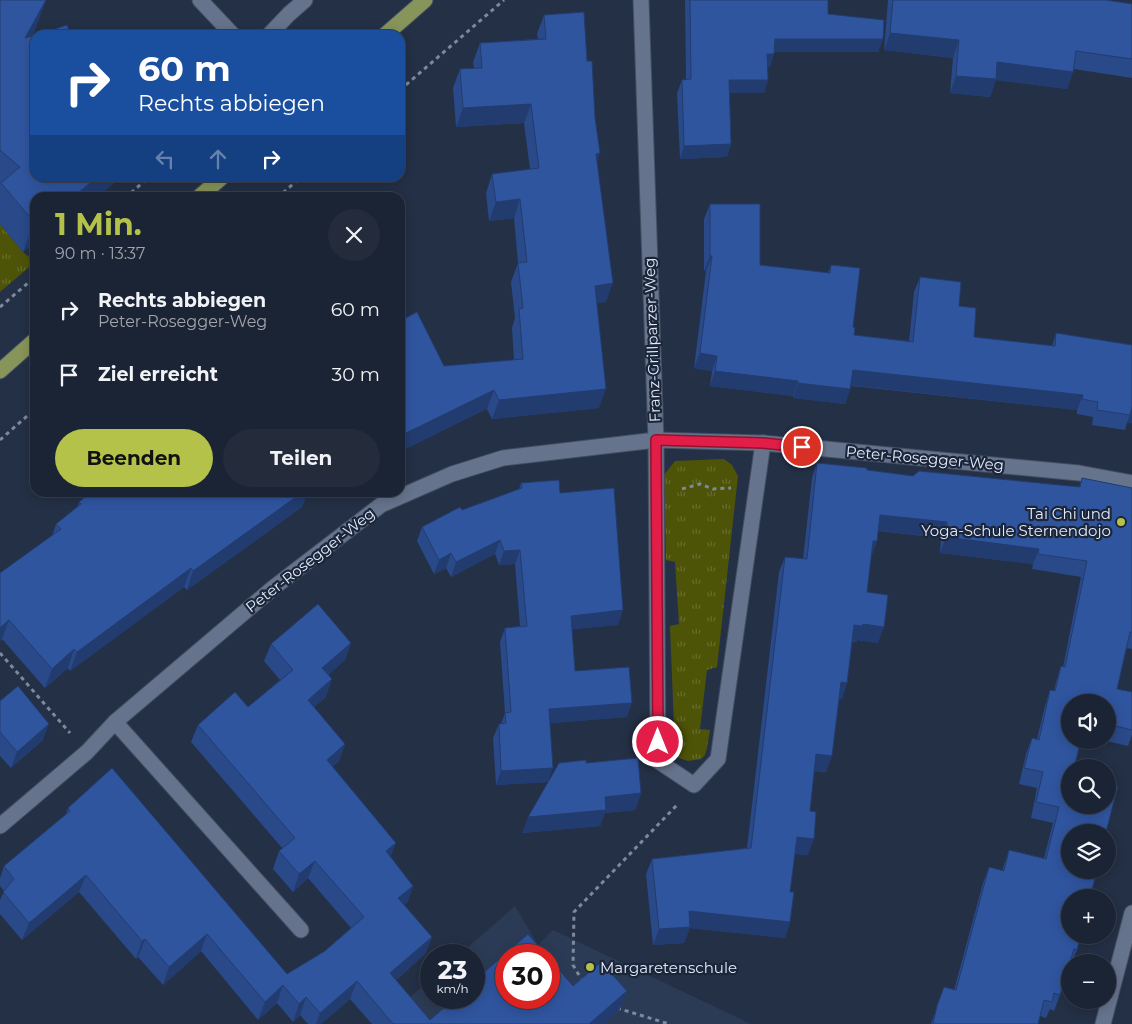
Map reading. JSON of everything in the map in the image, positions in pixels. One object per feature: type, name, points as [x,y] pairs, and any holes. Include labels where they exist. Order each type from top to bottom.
[{"type":"main road","points":[[391,30],[425,0]]},
{"type":"main road","points":[[205,192],[216,182]]},
{"type":"main road","points":[[0,372],[30,345]]},
{"type":"street","points":[[200,0],[228,30]]},
{"type":"street","points":[[274,30],[305,0]]},
{"type":"street","name":"Franz-Grillparzer-Weg","points":[[641,0],[656,440],[658,762],[694,786]]},
{"type":"street","name":"Peter-Rosegger-Weg","points":[[405,495],[452,474],[503,458],[656,440],[763,443],[1079,472],[1132,483]]},
{"type":"street","points":[[694,786],[718,760],[763,443]]},
{"type":"street","name":"Peter-Rosegger-Weg","points":[[0,826],[87,752],[115,722],[273,588],[381,505],[399,497]]},
{"type":"street","points":[[115,722],[301,930]]},
{"type":"street","points":[[1103,1024],[1132,913]]},
{"type":"path","points":[[405,86],[504,0]]},
{"type":"path","points":[[132,192],[143,182]]},
{"type":"path","points":[[284,192],[295,182]]},
{"type":"path","points":[[0,308],[30,281]]},
{"type":"path","points":[[0,440],[30,413]]},
{"type":"path","points":[[656,491],[686,488],[700,484],[713,488],[757,488]]},
{"type":"path","points":[[0,652],[87,752]]},
{"type":"path","points":[[587,987],[573,965],[574,912],[624,862],[694,786]]},
{"type":"path","points":[[615,1008],[669,1024]]},
{"type":"shaded area","name":"Margaretenschule","points":[[515,906],[537,944],[495,944],[495,1009],[560,1009],[560,944],[539,944],[553,930],[751,1024],[379,1024],[420,989],[420,1009],[485,1009],[485,944],[472,944]]},
{"type":"green space","points":[[0,224],[30,258],[30,266],[0,292]]},
{"type":"green space","points":[[724,459],[732,465],[738,476],[717,667],[707,670],[700,729],[710,730],[705,755],[701,759],[688,761],[679,758],[675,750],[670,626],[679,624],[675,562],[666,560],[664,475],[675,461]]},
{"type":"building","points":[[0,0],[46,0],[25,38],[30,36],[30,182],[91,182],[79,192],[30,192],[30,217],[1,183],[20,167],[0,150]]},
{"type":"building","points":[[690,0],[828,0],[828,14],[884,20],[883,39],[775,39],[774,54],[767,54],[768,80],[729,80],[731,144],[684,146],[682,80],[691,79]]},
{"type":"building","points":[[893,0],[1106,0],[1132,4],[1132,59],[1076,51],[1073,72],[997,62],[996,79],[956,76],[959,40],[890,33]]},
{"type":"building","points":[[584,12],[587,61],[592,61],[595,118],[600,153],[596,154],[613,283],[595,286],[606,389],[499,400],[494,390],[405,434],[405,318],[417,312],[444,366],[523,359],[519,309],[523,308],[518,263],[527,262],[520,199],[496,202],[492,174],[539,168],[531,104],[463,108],[460,69],[482,68],[480,43],[546,39],[544,15]]},
{"type":"building","points":[[67,25],[69,30],[52,30]]},
{"type":"building","points":[[710,204],[760,204],[760,265],[830,273],[831,265],[860,268],[853,327],[855,328],[854,335],[913,342],[920,277],[961,282],[959,306],[976,308],[974,337],[1055,346],[1056,333],[1132,345],[1132,407],[1130,415],[1097,410],[1098,402],[1082,399],[1083,395],[853,370],[850,389],[715,371],[717,356],[700,353],[712,256],[710,256]]},
{"type":"building","points":[[817,463],[867,468],[867,470],[913,476],[919,471],[1080,487],[1082,478],[1132,488],[1132,632],[1130,632],[1117,689],[1132,692],[1132,730],[1116,726],[1116,694],[1061,694],[1061,749],[1079,749],[1076,759],[1061,759],[1061,814],[1111,814],[1108,824],[1061,824],[1061,879],[1095,879],[1092,889],[1061,889],[1061,944],[1079,944],[1077,950],[1074,949],[1072,954],[1061,954],[1060,995],[1054,993],[1052,1002],[1044,1000],[1038,1024],[933,1024],[944,987],[956,990],[989,867],[1004,871],[1009,850],[1046,859],[1059,807],[1036,802],[1043,772],[1024,768],[1032,738],[1039,740],[1050,690],[1055,691],[1061,666],[1065,667],[1087,561],[1038,554],[1039,549],[946,537],[947,522],[880,515],[877,541],[873,541],[867,592],[888,595],[884,627],[863,624],[862,626],[854,625],[847,683],[841,682],[832,756],[816,754],[810,811],[816,812],[814,839],[797,837],[790,892],[794,892],[790,922],[689,911],[690,927],[659,929],[652,859],[751,848],[785,557],[807,559]]},
{"type":"building","points":[[559,480],[560,493],[614,488],[623,610],[571,616],[575,671],[629,667],[632,703],[549,709],[553,768],[501,771],[499,724],[506,723],[505,713],[511,712],[505,628],[527,626],[520,550],[504,551],[500,540],[456,562],[451,553],[439,560],[422,527],[460,507],[462,510],[522,488],[521,483]]},
{"type":"building","points":[[85,497],[296,497],[193,571],[191,568],[77,652],[74,649],[52,669],[9,620],[0,628],[0,573],[61,529],[56,524],[81,504],[79,502]]},
{"type":"building","points":[[318,604],[351,643],[322,668],[332,679],[308,700],[345,744],[327,760],[396,843],[386,851],[413,886],[398,898],[432,937],[424,944],[420,944],[420,947],[390,973],[430,1020],[442,1009],[485,1009],[485,971],[495,963],[495,1009],[560,1009],[560,971],[573,986],[601,962],[627,991],[589,1024],[393,1024],[357,981],[320,1013],[306,997],[299,1004],[283,985],[265,1002],[207,934],[169,967],[145,939],[142,941],[86,875],[29,923],[3,892],[14,879],[4,866],[70,811],[68,808],[112,768],[287,974],[325,951],[364,917],[315,861],[299,874],[279,851],[295,838],[198,725],[235,692],[248,707],[293,670],[271,644]]},
{"type":"building","points":[[18,686],[49,724],[17,752],[0,732],[0,701]]},
{"type":"building","points":[[638,758],[641,793],[605,797],[606,810],[528,817],[559,763],[586,760],[586,763]]},
{"type":"building","points":[[528,934],[537,944],[517,944]]},
{"type":"place","name":"Tai Chi und Yoga-Schule Sternendojo","points":[[1121,522]]},
{"type":"place","name":"Margaretenschule","points":[[590,967]]},
{"type":"route","points":[[658,742],[656,440],[763,443],[802,447]]}]
